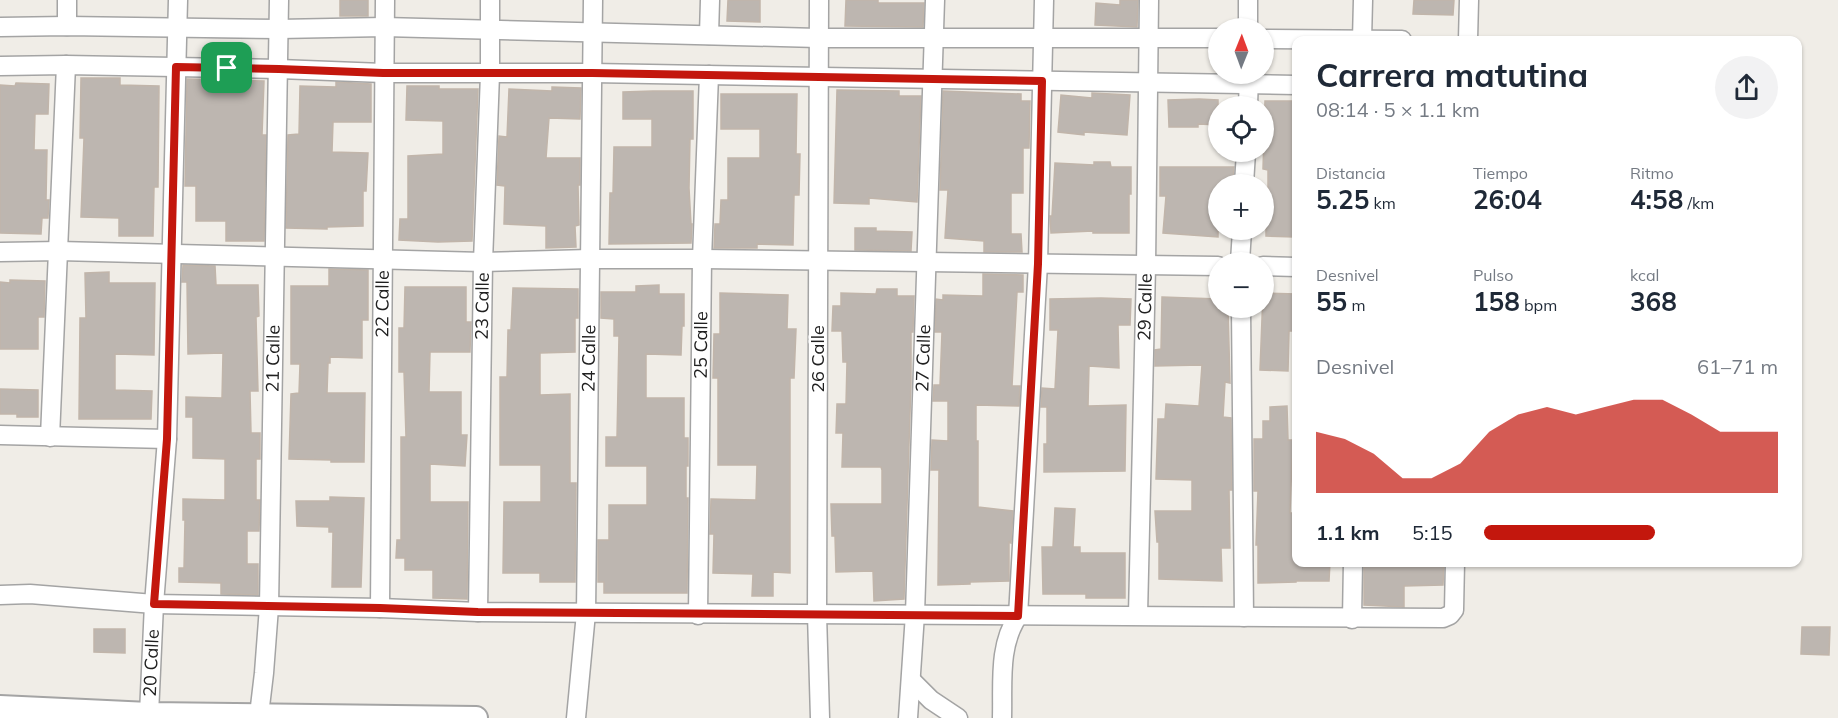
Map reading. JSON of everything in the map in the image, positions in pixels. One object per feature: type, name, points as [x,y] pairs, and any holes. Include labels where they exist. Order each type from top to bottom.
[{"type":"street","points":[[66,26],[67,0]]},
{"type":"street","name":"20 Calle","points":[[149,714],[154,604],[167,439],[178,0]]},
{"type":"street","name":"21 Calle","points":[[259,715],[269,607],[279,0]]},
{"type":"street","name":"22 Calle","points":[[380,608],[384,0]]},
{"type":"street","name":"23 Calle","points":[[478,612],[483,262],[490,74],[490,0]]},
{"type":"street","name":"24 Calle","points":[[576,718],[586,613],[593,0]]},
{"type":"street","points":[[709,35],[710,0]]},
{"type":"street","name":"26 Calle","points":[[819,0],[817,614],[820,718]]},
{"type":"street","name":"27 Calle","points":[[908,718],[915,615],[935,0]]},
{"type":"street","points":[[1002,718],[1002,672],[1006,641],[1018,616],[1038,264],[1044,0]]},
{"type":"street","name":"29 Calle","points":[[1138,615],[1149,0]]},
{"type":"street","points":[[1248,0],[1248,18]]},
{"type":"street","points":[[1362,0],[1362,36]]},
{"type":"street","points":[[1468,36],[1469,0]]},
{"type":"street","points":[[0,27],[279,29],[384,27],[818,38],[1208,38]]},
{"type":"street","points":[[1274,39],[1292,39]]},
{"type":"street","points":[[50,437],[66,65]]},
{"type":"street","points":[[0,66],[176,67],[383,73],[818,76],[1148,83],[1208,81]]},
{"type":"street","name":"25 Calle","points":[[698,615],[702,259],[709,75]]},
{"type":"street","points":[[1274,82],[1292,84]]},
{"type":"street","points":[[0,252],[59,251],[483,262],[702,259],[1208,266]]},
{"type":"street","points":[[1274,266],[1292,267]]},
{"type":"street","points":[[1240,318],[1244,617]]},
{"type":"street","points":[[0,435],[167,439]]},
{"type":"street","points":[[1352,619],[1353,567]]},
{"type":"street","points":[[0,595],[30,594],[154,604],[478,612],[1443,618],[1454,610],[1455,567]]},
{"type":"street","points":[[912,681],[931,700],[958,718]]},
{"type":"street","points":[[0,707],[81,715],[476,718]]},
{"type":"building","points":[[340,0],[368,0],[368,16],[340,16]]},
{"type":"building","points":[[728,0],[760,0],[760,22],[727,21]]},
{"type":"building","points":[[846,0],[924,3],[923,27],[845,26]]},
{"type":"building","points":[[1120,0],[1138,0],[1137,27],[1095,25],[1096,3],[1120,5]]},
{"type":"building","points":[[1414,0],[1454,0],[1453,15],[1413,14]]},
{"type":"building","points":[[81,78],[120,78],[120,85],[159,86],[158,187],[154,187],[153,236],[119,236],[119,218],[81,217],[84,138],[80,138]]},
{"type":"building","points":[[187,79],[264,81],[262,135],[266,135],[264,241],[226,241],[226,221],[196,221],[196,186],[185,186]]},
{"type":"building","points":[[336,82],[371,84],[371,122],[333,122],[332,152],[368,153],[366,191],[363,191],[363,226],[327,227],[327,229],[286,228],[288,135],[299,134],[300,86],[336,87]]},
{"type":"building","points":[[16,83],[49,84],[48,114],[35,114],[34,150],[47,150],[48,218],[42,218],[41,234],[0,233],[0,85],[15,86]]},
{"type":"building","points":[[407,86],[478,89],[472,241],[399,240],[400,219],[408,219],[408,156],[443,154],[443,121],[406,120]]},
{"type":"building","points":[[552,87],[581,88],[580,119],[549,118],[546,158],[580,158],[579,225],[575,226],[576,247],[546,248],[546,226],[504,224],[505,186],[497,185],[499,136],[507,137],[509,89],[552,91]]},
{"type":"building","points":[[837,90],[899,91],[899,96],[921,96],[917,202],[869,198],[869,204],[834,203]]},
{"type":"building","points":[[693,91],[693,139],[690,139],[689,188],[691,243],[609,244],[614,147],[652,147],[652,119],[623,119],[623,92]]},
{"type":"building","points":[[943,91],[1021,94],[1021,101],[1030,101],[1029,148],[1023,148],[1023,193],[1011,193],[1011,234],[1021,234],[1022,252],[984,252],[984,241],[945,238],[948,190],[940,190]]},
{"type":"building","points":[[1092,93],[1130,95],[1127,135],[1084,132],[1084,135],[1058,132],[1061,95],[1092,98]]},
{"type":"building","points":[[721,94],[797,94],[796,154],[800,154],[799,195],[794,195],[793,245],[757,244],[757,248],[714,248],[715,224],[720,224],[721,200],[728,200],[728,158],[760,158],[760,129],[721,129]]},
{"type":"building","points":[[1208,99],[1208,124],[1198,124],[1198,127],[1169,127],[1168,100]]},
{"type":"building","points":[[1274,101],[1292,101],[1292,237],[1274,236],[1274,174],[1268,174],[1268,170],[1263,169],[1263,162],[1274,162]]},
{"type":"building","points":[[1094,162],[1110,162],[1111,167],[1131,167],[1129,233],[1093,233],[1093,231],[1051,233],[1050,216],[1052,216],[1055,163],[1094,165]]},
{"type":"building","points":[[1160,167],[1234,167],[1234,174],[1208,174],[1208,236],[1163,233],[1166,196],[1160,196]]},
{"type":"building","points":[[855,228],[912,232],[911,251],[855,250]]},
{"type":"building","points":[[183,265],[215,266],[216,285],[258,285],[259,316],[256,317],[258,391],[250,391],[251,433],[260,433],[260,459],[256,459],[256,500],[260,500],[259,531],[247,531],[247,564],[258,564],[258,595],[221,594],[221,583],[179,582],[179,568],[184,568],[183,499],[225,500],[225,459],[193,458],[193,417],[186,417],[186,397],[222,398],[223,353],[188,354],[187,282],[182,282]]},
{"type":"building","points":[[329,269],[368,270],[368,320],[362,320],[362,358],[330,357],[327,393],[365,393],[364,462],[289,459],[291,394],[299,393],[300,364],[291,364],[291,286],[329,286]]},
{"type":"building","points":[[109,272],[109,283],[155,283],[154,355],[115,354],[115,390],[152,391],[151,419],[79,419],[80,318],[86,318],[85,273]]},
{"type":"building","points":[[983,274],[1023,275],[1023,292],[1017,292],[1012,386],[1020,386],[1019,406],[976,405],[978,507],[1013,511],[1011,543],[1009,542],[1009,581],[938,585],[939,470],[931,470],[932,440],[948,441],[948,401],[933,401],[934,385],[940,385],[942,332],[935,332],[936,299],[943,300],[943,295],[983,296]]},
{"type":"building","points":[[10,280],[45,281],[44,317],[38,317],[38,349],[0,349],[0,282],[10,283]]},
{"type":"building","points":[[659,285],[659,294],[684,294],[681,355],[646,354],[646,398],[684,398],[684,438],[688,438],[688,466],[686,466],[687,593],[604,593],[604,582],[598,582],[598,540],[609,540],[609,505],[647,505],[647,466],[606,466],[606,437],[617,437],[619,336],[614,336],[614,319],[601,318],[601,292],[636,292],[636,286]]},
{"type":"building","points":[[405,287],[466,287],[466,322],[471,322],[470,352],[430,352],[429,392],[461,392],[461,435],[467,435],[465,466],[430,464],[430,502],[468,502],[467,599],[433,598],[433,570],[405,570],[405,558],[396,558],[397,540],[401,540],[401,437],[406,437],[404,372],[399,372],[399,328],[404,328]]},
{"type":"building","points":[[513,288],[578,289],[575,352],[540,353],[540,395],[570,394],[570,483],[576,483],[575,582],[540,582],[540,573],[503,573],[504,502],[541,502],[541,465],[500,465],[500,377],[507,377],[508,330],[511,330]]},
{"type":"building","points":[[877,289],[897,289],[897,296],[914,296],[913,332],[911,332],[904,599],[874,601],[873,571],[836,572],[831,504],[882,504],[882,470],[881,467],[842,467],[843,433],[836,433],[837,404],[846,404],[847,362],[843,362],[842,331],[832,331],[833,306],[841,306],[841,293],[876,294]]},
{"type":"building","points":[[720,293],[788,295],[787,329],[796,329],[794,378],[790,378],[790,573],[773,572],[773,596],[752,596],[753,574],[713,573],[714,534],[710,534],[711,499],[756,500],[757,465],[718,465],[718,378],[713,378],[714,334],[720,334]]},
{"type":"building","points":[[1274,293],[1292,294],[1292,331],[1289,331],[1288,371],[1260,370],[1262,318],[1274,318]]},
{"type":"building","points":[[1162,297],[1208,299],[1208,318],[1228,318],[1230,383],[1225,382],[1223,417],[1231,418],[1232,490],[1229,490],[1230,548],[1221,548],[1222,581],[1159,579],[1159,542],[1157,542],[1155,511],[1192,511],[1192,480],[1156,479],[1158,419],[1165,419],[1166,404],[1199,406],[1202,365],[1155,366],[1155,350],[1161,349]]},
{"type":"building","points":[[1050,299],[1131,299],[1130,325],[1118,325],[1119,368],[1089,366],[1088,406],[1126,405],[1125,471],[1044,472],[1047,407],[1041,407],[1042,388],[1055,389],[1058,330],[1050,330]]},
{"type":"building","points":[[0,389],[38,390],[38,417],[0,414]]},
{"type":"building","points":[[1287,406],[1288,440],[1292,440],[1290,513],[1292,513],[1292,567],[1330,567],[1329,581],[1258,583],[1258,545],[1256,545],[1258,491],[1254,491],[1254,439],[1263,439],[1263,421],[1270,421],[1270,407]]},
{"type":"building","points":[[330,497],[364,498],[361,587],[332,587],[333,532],[329,532],[329,527],[297,526],[296,501],[330,501]]},
{"type":"building","points":[[1055,508],[1075,509],[1073,547],[1080,547],[1080,553],[1125,553],[1125,598],[1086,598],[1086,594],[1043,594],[1042,547],[1053,547]]},
{"type":"building","points":[[1364,567],[1444,567],[1443,585],[1404,586],[1404,607],[1364,605]]},
{"type":"building","points":[[1802,627],[1830,627],[1829,655],[1801,654]]},
{"type":"building","points":[[94,629],[125,629],[125,653],[94,652]]},
{"type":"route","points":[[176,67],[227,68],[383,73],[592,73],[1042,81],[1038,264],[1018,616],[478,612],[154,604],[167,439],[176,67]]}]
